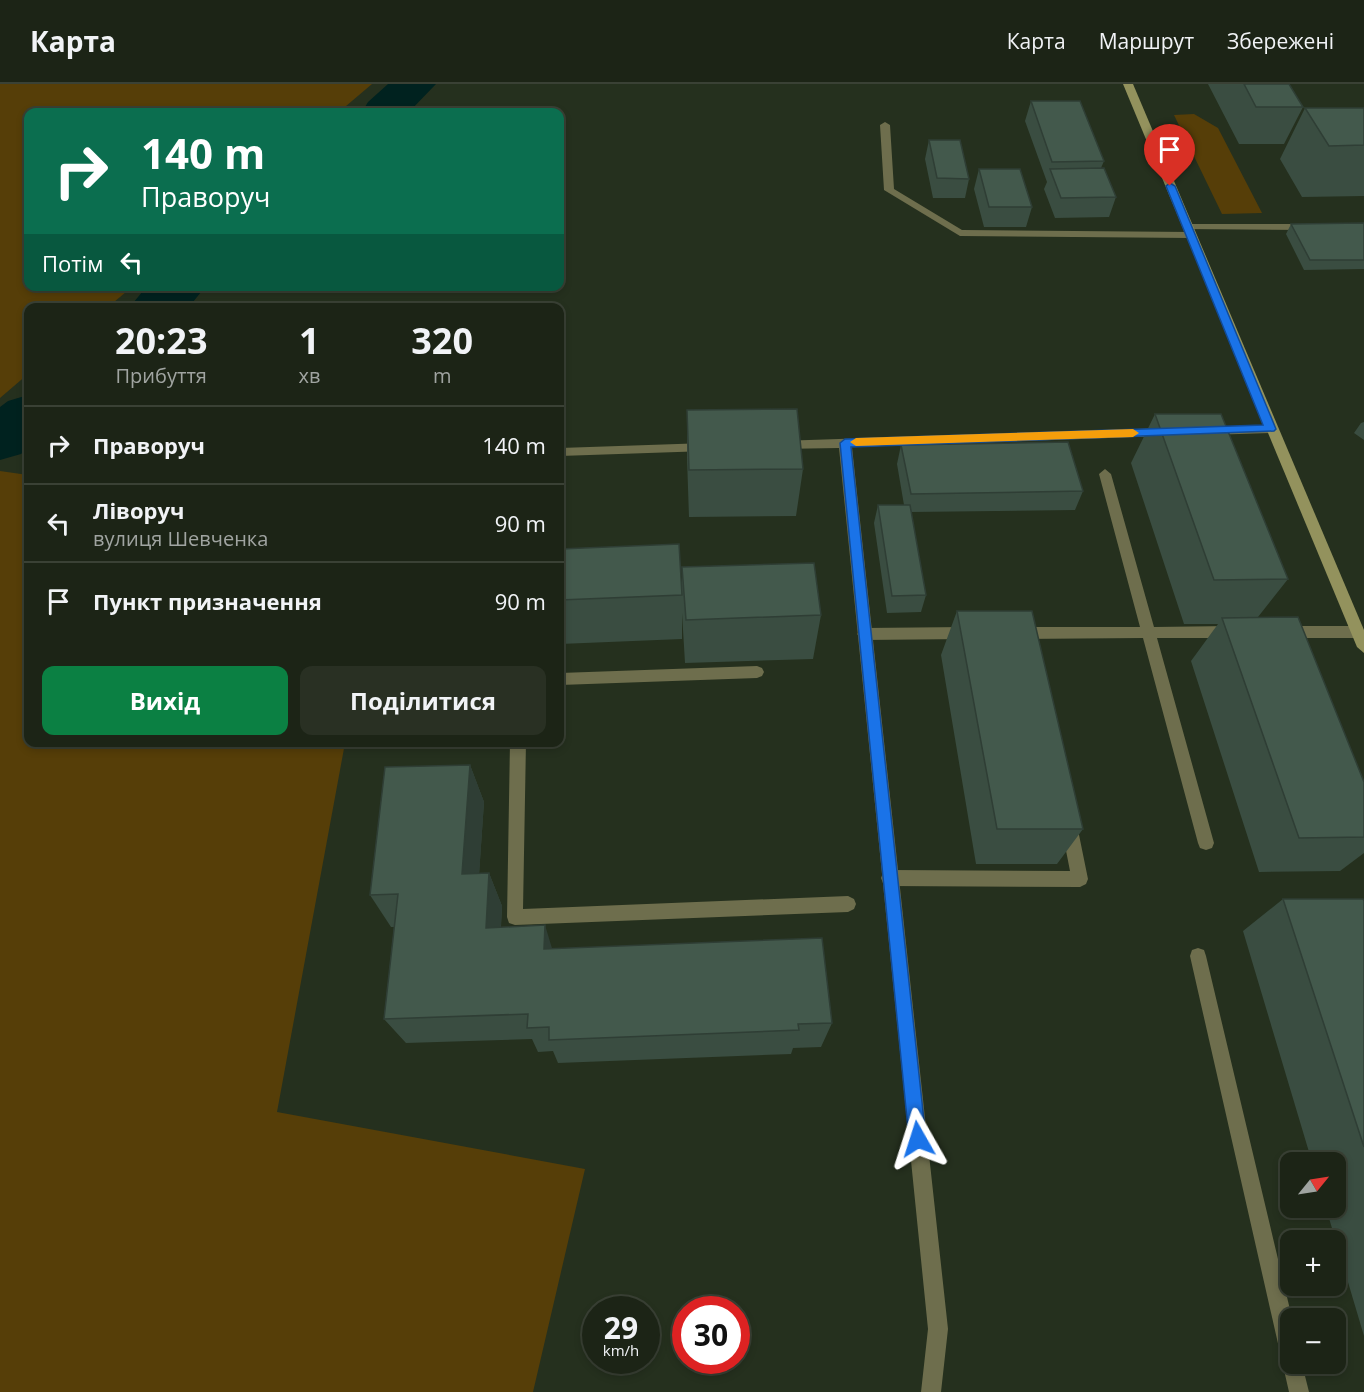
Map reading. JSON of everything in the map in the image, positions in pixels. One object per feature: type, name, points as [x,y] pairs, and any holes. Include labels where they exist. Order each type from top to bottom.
[{"type":"main road","points":[[1128,84],[1270,429],[1364,647]]},
{"type":"street","points":[[885,125],[890,190],[960,233],[1189,231],[1320,227]]},
{"type":"street","points":[[765,446],[1270,429]]},
{"type":"street","points":[[845,443],[938,1329],[931,1392]]},
{"type":"street","points":[[564,452],[719,447]]},
{"type":"street","points":[[1105,474],[1206,843]]},
{"type":"street","points":[[1007,633],[1032,639],[1148,633],[1241,632]]},
{"type":"street","points":[[1276,632],[1357,632]]},
{"type":"street","points":[[864,634],[983,633]]},
{"type":"street","points":[[564,679],[757,672]]},
{"type":"street","points":[[518,747],[515,918],[848,904]]},
{"type":"street","points":[[889,878],[1080,879],[1066,809]]},
{"type":"street","points":[[1198,956],[1280,1312]]},
{"type":"street","points":[[1294,1374],[1299,1392]]},
{"type":"shaded area","points":[[0,84],[372,84],[344,108],[24,108],[24,291],[127,291],[113,303],[24,303],[24,377],[0,398]]},
{"type":"shaded area","points":[[1194,114],[1218,128],[1262,213],[1222,214],[1174,115]]},
{"type":"shaded area","points":[[0,471],[24,474],[24,747],[344,747],[277,1112],[585,1169],[533,1392],[0,1392]]},
{"type":"building","points":[[1244,84],[1289,84],[1303,107],[1256,107]]},
{"type":"building","points":[[1031,101],[1080,101],[1104,161],[1052,162]]},
{"type":"building","points":[[1305,108],[1364,108],[1364,145],[1329,146]]},
{"type":"building","points":[[929,140],[960,140],[969,179],[937,178]]},
{"type":"building","points":[[1104,168],[1116,197],[1061,198],[1050,169]]},
{"type":"building","points":[[979,169],[1020,169],[1032,207],[989,207]]},
{"type":"building","points":[[1364,223],[1364,260],[1310,260],[1291,224]]},
{"type":"building","points":[[797,409],[803,469],[689,470],[687,410]]},
{"type":"building","points":[[1155,414],[1221,414],[1288,579],[1214,580]]},
{"type":"building","points":[[1068,442],[1083,491],[911,494],[901,445]]},
{"type":"building","points":[[878,505],[910,505],[926,595],[892,596]]},
{"type":"building","points":[[679,544],[682,595],[564,600],[564,549]]},
{"type":"building","points":[[814,563],[821,615],[686,620],[682,567]]},
{"type":"building","points":[[957,611],[1032,611],[1083,829],[997,829]]},
{"type":"building","points":[[1298,617],[1364,782],[1364,837],[1299,838],[1222,618]]},
{"type":"building","points":[[470,765],[462,874],[489,873],[486,928],[545,925],[544,949],[822,938],[832,1023],[798,1024],[799,1030],[549,1040],[549,1027],[527,1028],[528,1014],[384,1019],[398,894],[370,895],[385,767]]},
{"type":"building","points":[[1283,899],[1363,899],[1364,901],[1364,1147]]},
{"type":"waterway","points":[[388,108],[414,84]]},
{"type":"waterway","points":[[161,303],[174,291]]},
{"type":"waterway","points":[[0,439],[24,418]]},
{"type":"slow traffic","points":[[856,442],[1133,433]]},
{"type":"route","points":[[918,1139],[845,443],[1270,429],[1170,186]]}]
